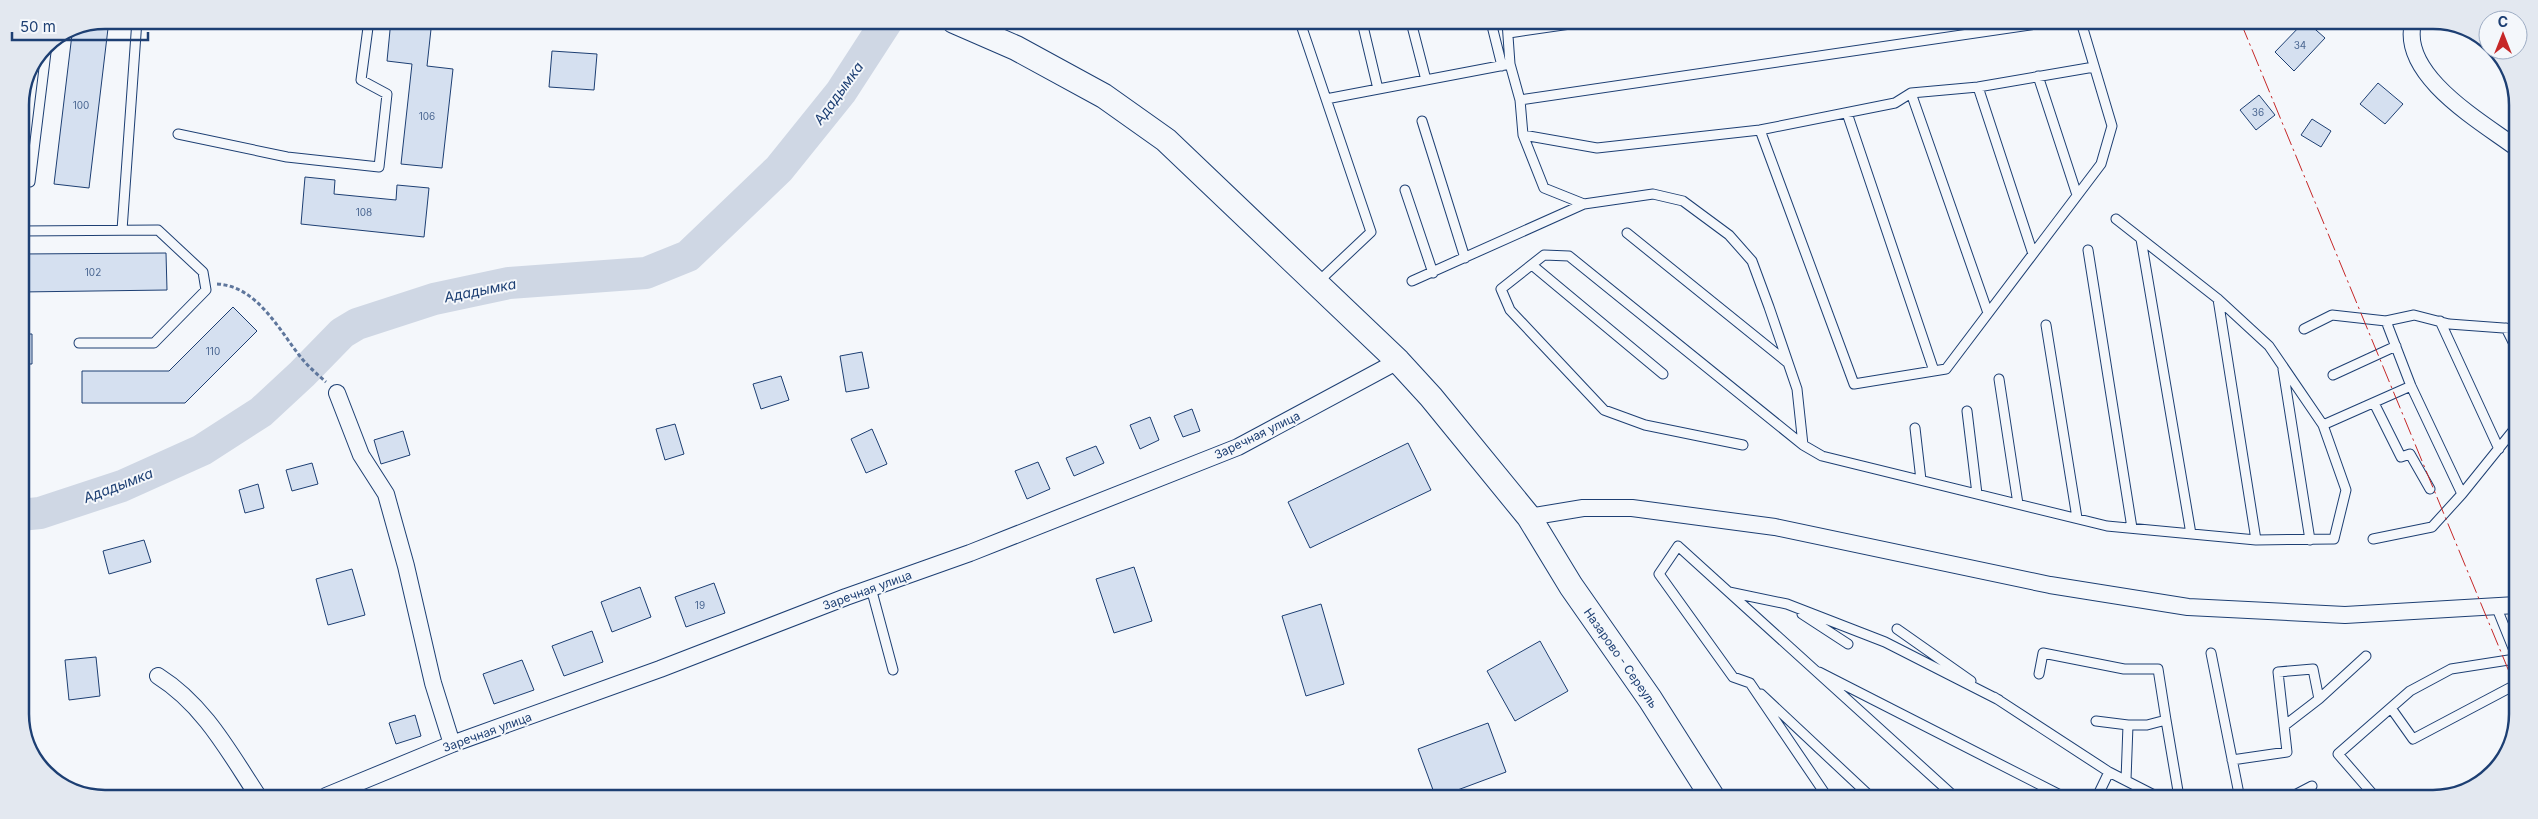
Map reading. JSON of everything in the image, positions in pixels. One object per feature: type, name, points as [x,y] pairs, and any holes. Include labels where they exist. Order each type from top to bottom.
[{"type":"street","name":"Назарово - Сереуль","points":[[972,29],[1016,48],[1104,96],[1166,140],[1398,361],[1529,517],[1571,586],[1650,699],[1708,790]]},
{"type":"street","points":[[2411,29],[2413,50],[2421,68],[2442,91],[2509,142]]},
{"type":"street","name":"Заречная улица","points":[[341,790],[452,744],[660,669],[871,588],[970,554],[1238,447],[1398,361]]},
{"type":"street","points":[[337,393],[361,455],[386,494],[406,566],[433,683],[452,744]]},
{"type":"street","points":[[1529,517],[1583,508],[1632,508],[1775,526],[2050,585],[2188,607],[2345,615],[2509,606]]},
{"type":"street","points":[[158,676],[178,689],[205,716],[254,790]]},
{"type":"lane","points":[[122,230],[135,29]]},
{"type":"lane","points":[[178,134],[286,156],[378,168],[386,94],[361,80],[368,29]]},
{"type":"lane","points":[[1302,29],[1371,232],[1316,284]]},
{"type":"lane","points":[[1364,29],[1378,89]]},
{"type":"lane","points":[[1413,29],[1426,80]]},
{"type":"lane","points":[[1493,29],[1520,100],[1523,135],[1544,188],[1584,204]]},
{"type":"lane","points":[[1506,65],[1508,29]]},
{"type":"lane","points":[[1509,33],[1536,29]]},
{"type":"lane","points":[[1520,100],[2002,29]]},
{"type":"lane","points":[[1760,130],[1854,384],[1946,369],[2101,164],[2112,126],[2083,29]]},
{"type":"lane","points":[[30,182],[44,60]]},
{"type":"lane","points":[[1326,99],[1506,65]]},
{"type":"lane","points":[[1523,135],[1597,148],[1760,130],[1895,103],[1911,93],[1978,87],[2094,67]]},
{"type":"lane","points":[[2038,76],[2077,195]]},
{"type":"lane","points":[[1978,87],[2032,254]]},
{"type":"lane","points":[[1911,93],[1988,313]]},
{"type":"lane","points":[[1847,113],[1934,371]]},
{"type":"lane","points":[[1422,120],[1464,258]]},
{"type":"lane","points":[[1405,190],[1433,273]]},
{"type":"lane","points":[[1412,281],[1584,204],[1653,194],[1683,201],[1729,235],[1752,261],[1797,389],[1803,445]]},
{"type":"lane","points":[[1743,445],[1645,425],[1604,410],[1510,310],[1501,289],[1544,255],[1569,256],[1803,445],[1822,456],[2107,526],[2256,540],[2334,539],[2346,490],[2323,425],[2283,366],[2269,346],[2218,299],[2116,219]]},
{"type":"lane","points":[[29,231],[158,230],[203,272],[206,290],[154,343],[79,343]]},
{"type":"lane","points":[[1627,233],[1788,363]]},
{"type":"lane","points":[[2141,239],[2192,534]]},
{"type":"lane","points":[[2088,250],[2132,528]]},
{"type":"lane","points":[[1532,265],[1664,374]]},
{"type":"lane","points":[[2218,299],[2256,540]]},
{"type":"lane","points":[[2304,329],[2332,315],[2386,321],[2414,315],[2440,321],[2509,328]]},
{"type":"lane","points":[[2386,321],[2412,386],[2462,494]]},
{"type":"lane","points":[[2440,321],[2499,449]]},
{"type":"lane","points":[[2046,325],[2077,518]]},
{"type":"lane","points":[[2506,328],[2509,334]]},
{"type":"lane","points":[[2333,375],[2396,346]]},
{"type":"lane","points":[[2283,366],[2310,540]]},
{"type":"lane","points":[[1999,379],[2018,504]]},
{"type":"lane","points":[[2323,425],[2412,386]]},
{"type":"lane","points":[[2374,403],[2401,457],[2410,454],[2430,489]]},
{"type":"lane","points":[[1967,411],[1977,494]]},
{"type":"lane","points":[[1915,428],[1921,480]]},
{"type":"lane","points":[[2373,539],[2432,527],[2462,494],[2509,436]]},
{"type":"lane","points":[[1864,790],[1750,683],[1733,676],[1659,574],[1678,546],[1808,666],[1947,790]]},
{"type":"lane","points":[[871,588],[893,670]]},
{"type":"lane","points":[[1728,591],[1787,604],[1885,642],[1999,700]]},
{"type":"lane","points":[[1787,604],[1848,644]]},
{"type":"lane","points":[[2496,606],[2509,638]]},
{"type":"lane","points":[[1897,629],[1999,700],[2109,772],[2142,790]]},
{"type":"lane","points":[[2039,674],[2043,654],[2124,669],[2158,669],[2178,790]]},
{"type":"lane","points":[[2211,654],[2238,790]]},
{"type":"lane","points":[[2284,726],[2319,699],[2366,656]]},
{"type":"lane","points":[[2369,790],[2338,754],[2410,691],[2451,669],[2509,660]]},
{"type":"lane","points":[[1808,666],[2052,790]]},
{"type":"lane","points":[[2232,760],[2287,752],[2278,672],[2313,669],[2319,699]]},
{"type":"lane","points":[[1750,683],[1823,790]]},
{"type":"lane","points":[[2391,708],[2413,739],[2509,688]]},
{"type":"lane","points":[[2096,721],[2147,725],[2166,720]]},
{"type":"lane","points":[[2126,780],[2128,725]]},
{"type":"lane","points":[[2100,790],[2109,772]]},
{"type":"lane","points":[[2304,790],[2312,786]]},
{"type":"path","points":[[205,283],[231,285],[270,314],[304,361],[317,374]]},
{"type":"building","points":[[108,29],[89,188],[54,184],[72,37],[90,30]]},
{"type":"building","points":[[390,29],[431,29],[427,66],[453,69],[442,168],[401,164],[412,64],[387,61]]},
{"type":"building","points":[[2297,29],[2315,29],[2325,38],[2294,71],[2275,52]]},
{"type":"building","points":[[552,51],[597,54],[594,90],[549,87]]},
{"type":"building","points":[[2378,83],[2403,104],[2385,124],[2360,104]]},
{"type":"building","points":[[2259,95],[2275,115],[2256,130],[2240,110]]},
{"type":"building","points":[[2312,119],[2331,131],[2321,147],[2301,135]]},
{"type":"building","points":[[305,177],[335,180],[334,194],[396,200],[397,185],[429,188],[424,237],[301,224]]},
{"type":"building","points":[[166,253],[167,290],[29,292],[29,254]]},
{"type":"building","points":[[233,307],[257,331],[185,403],[82,403],[82,371],[169,371]]},
{"type":"building","points":[[29,334],[32,334],[32,364],[29,364]]},
{"type":"building","points":[[862,352],[869,388],[846,392],[840,356]]},
{"type":"building","points":[[781,376],[789,400],[761,409],[753,384]]},
{"type":"building","points":[[1192,409],[1200,431],[1183,437],[1174,416]]},
{"type":"building","points":[[1150,417],[1159,440],[1140,449],[1130,425]]},
{"type":"building","points":[[675,424],[684,454],[665,460],[656,429]]},
{"type":"building","points":[[872,429],[887,464],[866,473],[851,439]]},
{"type":"building","points":[[403,431],[410,455],[381,464],[374,440]]},
{"type":"building","points":[[1408,443],[1431,490],[1310,548],[1288,502]]},
{"type":"building","points":[[1096,446],[1104,463],[1074,476],[1066,458]]},
{"type":"building","points":[[1038,462],[1050,489],[1027,499],[1015,471]]},
{"type":"building","points":[[312,463],[318,484],[292,491],[286,470]]},
{"type":"building","points":[[258,484],[264,508],[245,513],[239,490]]},
{"type":"building","points":[[144,540],[151,562],[109,574],[103,551]]},
{"type":"building","points":[[1134,567],[1152,621],[1114,633],[1096,579]]},
{"type":"building","points":[[352,569],[365,615],[328,625],[316,579]]},
{"type":"building","points":[[714,583],[725,613],[686,627],[675,597]]},
{"type":"building","points":[[640,587],[651,617],[612,632],[601,602]]},
{"type":"building","points":[[1321,604],[1344,684],[1306,696],[1282,616]]},
{"type":"building","points":[[592,631],[603,662],[564,676],[552,646]]},
{"type":"building","points":[[1540,641],[1568,691],[1515,721],[1487,671]]},
{"type":"building","points":[[96,657],[100,696],[69,700],[65,660]]},
{"type":"building","points":[[522,660],[534,690],[494,704],[483,674]]},
{"type":"building","points":[[415,715],[421,736],[396,744],[389,723]]},
{"type":"building","points":[[1488,723],[1506,772],[1458,790],[1433,790],[1418,749]]},
{"type":"waterway","name":"Ададымка","points":[[29,514],[40,513],[122,486],[202,450],[261,412],[342,333],[357,324],[434,299],[509,283],[646,273],[688,256],[779,169],[841,92],[882,29]]},
{"type":"power","points":[[2243,29],[2509,671]]}]
